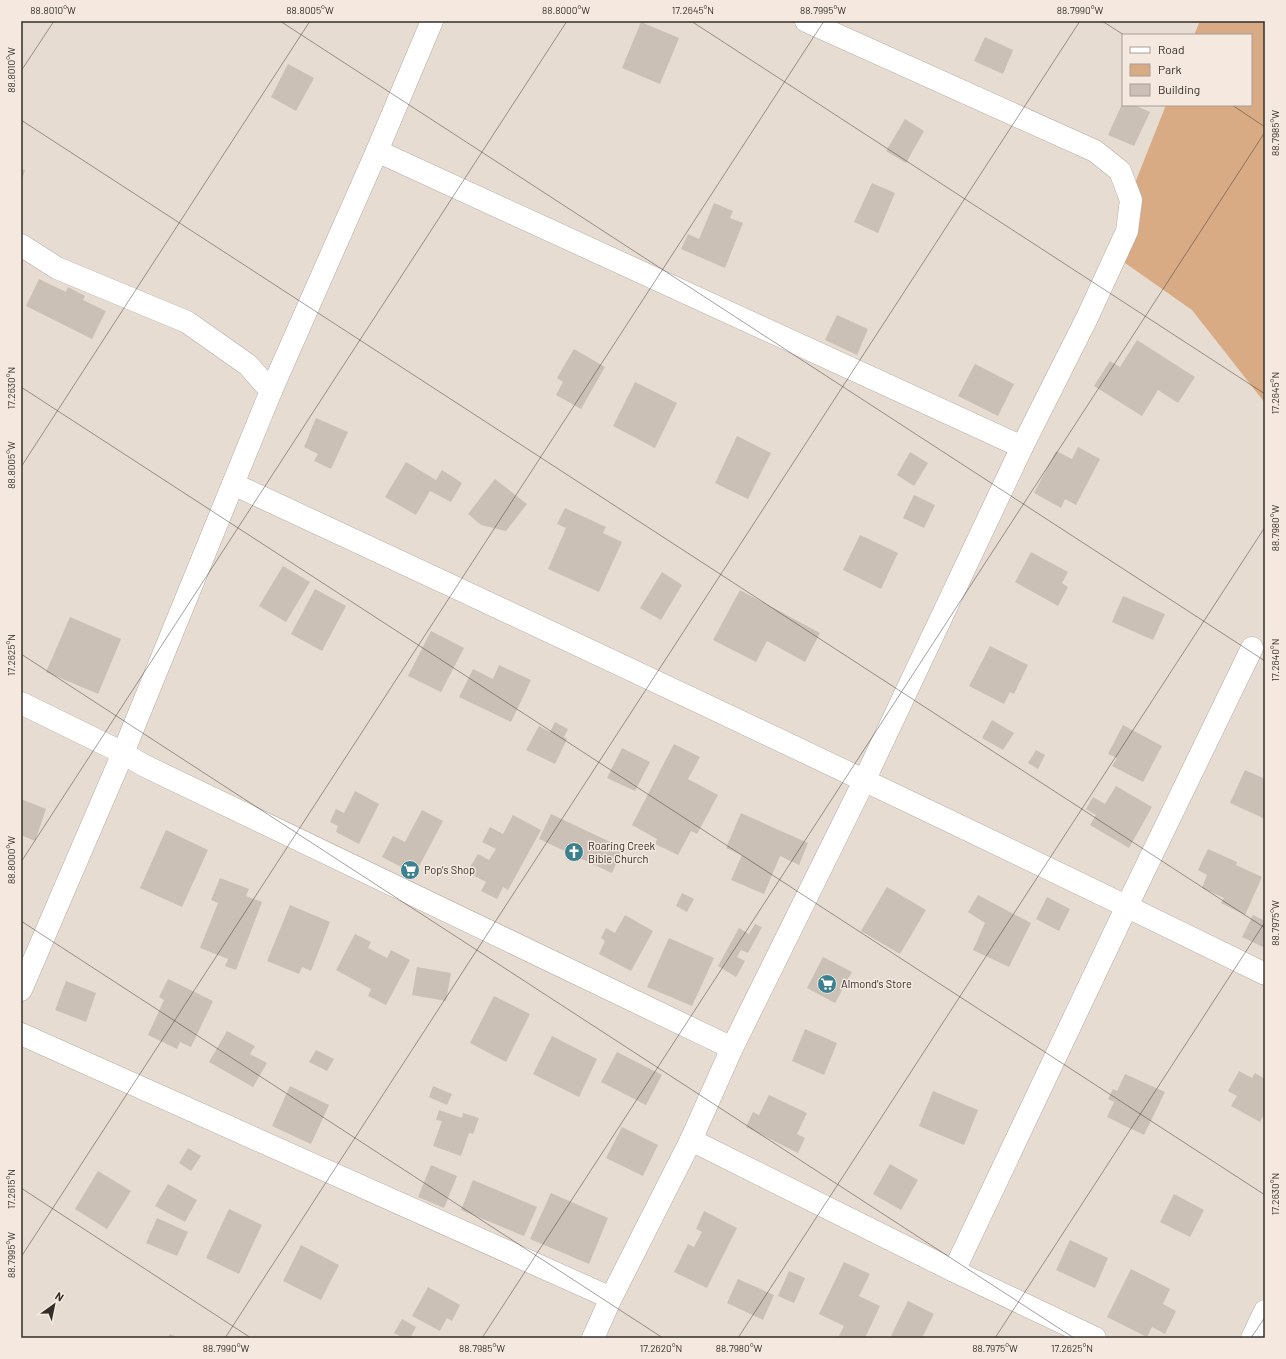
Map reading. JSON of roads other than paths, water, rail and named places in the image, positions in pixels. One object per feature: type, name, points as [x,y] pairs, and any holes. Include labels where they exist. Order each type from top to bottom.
[{"type":"street","points":[[21,990],[122,753],[271,391],[432,21]]},
{"type":"street","points":[[594,1338],[612,1298],[692,1140],[732,1048],[864,780],[1022,447],[1127,231],[1131,200],[1120,171],[1095,151],[806,21]]},
{"type":"street","points":[[377,150],[1022,447]]},
{"type":"street","points":[[21,245],[57,268],[187,322],[248,365],[271,391]]},
{"type":"street","points":[[233,484],[864,780],[1265,974]]},
{"type":"street","points":[[954,1271],[1127,906],[1252,648]]},
{"type":"street","points":[[21,703],[143,765],[732,1048]]},
{"type":"street","points":[[21,1034],[612,1298]]},
{"type":"street","points":[[692,1140],[954,1271],[1095,1338]]},
{"type":"street","points":[[1252,1338],[1265,1311]]},
{"type":"place","name":"Roaring Creek Bible Church","points":[[574,852]]},
{"type":"place","name":"Pop's Shop","points":[[410,870]]},
{"type":"place","name":"Almond's Store","points":[[827,984]]}]
